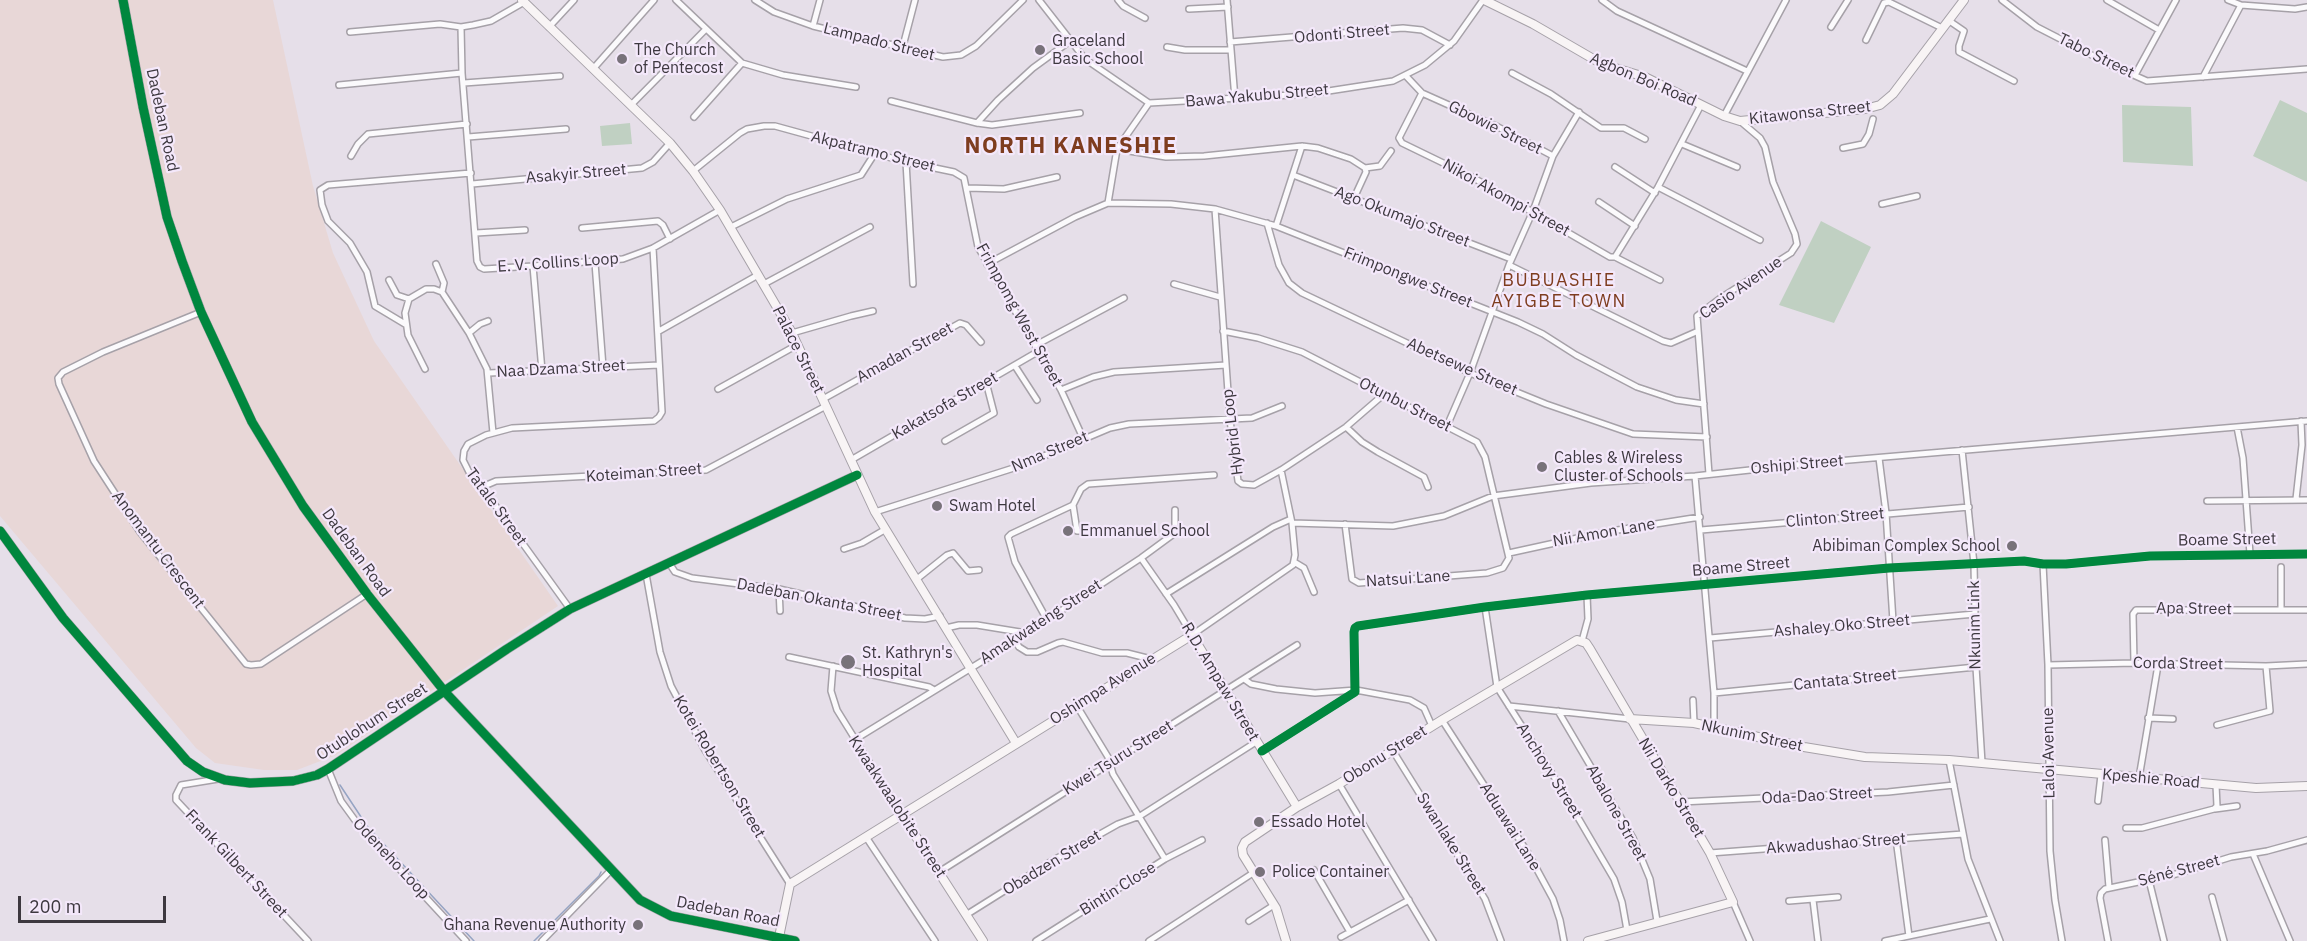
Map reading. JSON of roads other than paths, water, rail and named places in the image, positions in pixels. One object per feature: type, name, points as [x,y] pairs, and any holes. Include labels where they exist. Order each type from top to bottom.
[{"type":"street","name":"Dadeban Road","points":[[123,0],[142,107],[167,217],[201,312],[250,418],[289,485],[367,594],[445,692],[640,900],[663,914],[795,941]]},
{"type":"street","points":[[549,27],[574,0]]},
{"type":"street","points":[[593,69],[654,0]]},
{"type":"street","points":[[676,0],[742,63],[792,77],[856,87]]},
{"type":"street","name":"Lampado Street","points":[[755,0],[774,12],[813,26],[903,46],[934,56],[951,57],[961,55],[976,46],[1023,0]]},
{"type":"street","points":[[813,26],[820,0]]},
{"type":"street","points":[[903,46],[915,0]]},
{"type":"street","points":[[1039,0],[1070,41],[1093,66],[1149,103],[1117,149],[1108,203]]},
{"type":"street","points":[[1118,0],[1145,18]]},
{"type":"street","name":"Bawa Yakubu Street","points":[[1149,103],[1309,94],[1385,83],[1406,76],[1425,65],[1450,45],[1460,35],[1483,0]]},
{"type":"street","name":"Agbon Boi Road","points":[[1483,0],[1533,24],[1602,64],[1645,77],[1724,116],[1740,121]]},
{"type":"street","points":[[1602,0],[1617,11],[1747,71]]},
{"type":"street","points":[[1724,116],[1786,0]]},
{"type":"street","points":[[1831,27],[1848,0]]},
{"type":"street","points":[[1945,24],[1964,0]]},
{"type":"street","name":"Tabo Street","points":[[2002,0],[2037,27],[2110,65],[2147,81],[2307,69]]},
{"type":"street","points":[[2107,0],[2159,30]]},
{"type":"street","points":[[2135,75],[2176,0]]},
{"type":"street","points":[[2228,0],[2241,5],[2261,2],[2278,8],[2307,7]]},
{"type":"street","points":[[350,32],[440,24],[461,27],[491,21],[523,1]]},
{"type":"street","name":"Palace Street","points":[[523,1],[670,143],[720,210],[792,333],[875,512],[1016,744]]},
{"type":"street","points":[[1866,40],[1884,3],[1889,2],[1964,31],[1959,52],[2014,81]]},
{"type":"street","points":[[1189,9],[1227,3],[1235,99]]},
{"type":"street","points":[[2203,77],[2241,5]]},
{"type":"street","name":"Kitawonsa Street","points":[[1740,121],[1865,109],[1880,105],[1893,94],[1945,24]]},
{"type":"street","name":"E. V. Collins Loop","points":[[461,27],[462,73],[477,261],[480,267],[484,269],[595,263],[622,259],[653,248],[720,210]]},
{"type":"street","name":"Odonti Street","points":[[1230,42],[1403,28],[1427,32],[1450,45]]},
{"type":"street","points":[[631,105],[705,30]]},
{"type":"street","points":[[977,123],[1024,76],[1070,41]]},
{"type":"street","points":[[1167,47],[1185,50],[1230,50]]},
{"type":"street","points":[[694,117],[742,63]]},
{"type":"street","points":[[339,85],[462,73]]},
{"type":"street","points":[[1512,74],[1579,112],[1601,128],[1627,129],[1645,139]]},
{"type":"street","points":[[464,83],[560,76]]},
{"type":"street","name":"Gbowie Street","points":[[1406,76],[1422,93],[1498,127],[1553,156],[1533,211],[1491,311],[1470,373],[1447,426]]},
{"type":"street","name":"Nikoi Akompi Street","points":[[1422,93],[1399,138],[1402,143],[1472,177],[1611,256],[1660,280]]},
{"type":"street","points":[[891,101],[977,123],[1001,124],[1080,113]]},
{"type":"street","points":[[1615,257],[1683,144],[1701,105]]},
{"type":"street","points":[[1553,156],[1579,112]]},
{"type":"street","points":[[1843,148],[1863,144],[1869,134],[1873,119]]},
{"type":"street","name":"Casio Avenue","points":[[1709,474],[1695,320],[1702,312],[1791,253],[1797,244],[1773,182],[1765,147],[1760,138],[1740,121]]},
{"type":"street","points":[[351,156],[368,134],[467,124]]},
{"type":"street","name":"Akpatramo Street","points":[[693,171],[740,133],[754,127],[775,126],[906,162],[954,172],[964,178],[967,188]]},
{"type":"street","points":[[468,137],[566,129]]},
{"type":"street","name":"Asakyir Street","points":[[472,184],[642,168],[652,162],[670,143]]},
{"type":"street","points":[[1683,144],[1737,167]]},
{"type":"street","points":[[1117,149],[1166,157],[1204,156],[1302,146],[1318,148],[1351,159],[1365,168],[1380,166],[1391,151]]},
{"type":"street","points":[[1276,225],[1302,146]]},
{"type":"street","points":[[731,227],[787,199],[861,176],[874,153]]},
{"type":"street","points":[[906,162],[913,284]]},
{"type":"street","points":[[1615,167],[1656,190],[1760,240]]},
{"type":"street","points":[[1354,198],[1366,172],[1365,168]]},
{"type":"street","points":[[405,324],[375,306],[369,276],[363,264],[350,243],[328,221],[320,194],[322,187],[471,173]]},
{"type":"street","name":"Ago Okumajo Street","points":[[1293,175],[1510,262],[1663,341],[1671,343],[1696,332]]},
{"type":"street","points":[[967,188],[1004,189],[1057,177]]},
{"type":"street","name":"Frimpomg West Street","points":[[967,188],[978,247],[1038,348],[1083,438]]},
{"type":"street","points":[[1882,204],[1917,196]]},
{"type":"street","points":[[1599,201],[1635,226]]},
{"type":"street","points":[[987,264],[1075,217],[1108,203],[1171,204],[1215,209],[1267,223]]},
{"type":"street","name":"Hybrid Loop","points":[[1215,209],[1230,420],[1238,482],[1254,485],[1281,470],[1347,427],[1383,395]]},
{"type":"street","points":[[582,228],[658,221],[663,225],[670,239]]},
{"type":"street","name":"Frimpongwe Street","points":[[1267,223],[1491,311],[1543,334],[1637,387],[1676,400],[1704,404]]},
{"type":"street","name":"Abetsewe Street","points":[[1267,223],[1279,265],[1289,283],[1302,293],[1470,373],[1546,404],[1633,434],[1707,437]]},
{"type":"street","points":[[764,284],[870,227]]},
{"type":"street","points":[[476,233],[525,230]]},
{"type":"street","points":[[653,248],[659,365]]},
{"type":"street","points":[[595,263],[603,367]]},
{"type":"street","points":[[425,369],[412,346],[405,324],[405,313],[410,299],[426,289],[442,292],[444,283],[436,264]]},
{"type":"street","points":[[532,266],[542,371]]},
{"type":"street","points":[[659,331],[758,275]]},
{"type":"street","points":[[389,280],[397,295],[410,299]]},
{"type":"street","points":[[1174,284],[1220,297]]},
{"type":"street","name":"Naa Dzama Street","points":[[442,292],[469,333],[489,373],[659,365]]},
{"type":"street","name":"Kakatsofa Street","points":[[851,460],[1015,366],[1038,348],[1124,298]]},
{"type":"street","points":[[792,333],[851,315],[873,311]]},
{"type":"street","name":"Anomantu Crescent","points":[[201,312],[103,352],[63,372],[58,378],[94,461],[140,532],[246,664],[261,664],[367,594]]},
{"type":"street","points":[[469,333],[488,321]]},
{"type":"street","name":"Amadan Street","points":[[825,402],[958,324],[964,323],[981,342]]},
{"type":"street","name":"Otunbu Street","points":[[1223,331],[1292,348],[1471,438],[1482,449],[1509,553]]},
{"type":"street","points":[[718,389],[797,345]]},
{"type":"street","name":"Tatale Street","points":[[570,609],[469,472],[462,460],[464,451],[468,444],[493,433],[526,426],[654,421],[662,412],[659,365]]},
{"type":"street","points":[[1061,390],[1093,377],[1114,372],[1226,365]]},
{"type":"street","points":[[1015,366],[1037,400]]},
{"type":"street","points":[[489,373],[493,433]]},
{"type":"street","points":[[945,441],[991,417],[994,413],[986,382]]},
{"type":"street","name":"Koteiman Street","points":[[482,487],[496,481],[706,470],[825,402]]},
{"type":"street","name":"Nma Street","points":[[875,512],[1020,466],[1110,428],[1129,424],[1260,417],[1282,406]]},
{"type":"street","points":[[2296,499],[2304,421]]},
{"type":"street","name":"Oshipi Street","points":[[1166,594],[1273,527],[1292,521],[1378,526],[1412,524],[1444,516],[1493,496],[1591,483],[1695,476],[1814,463],[2304,421]]},
{"type":"street","points":[[1347,427],[1362,442],[1424,477],[1428,487]]},
{"type":"street","points":[[2237,427],[2243,458],[2250,554]]},
{"type":"street","name":"Nkunim Link","points":[[1962,450],[1974,564],[1976,667],[1982,763]]},
{"type":"street","points":[[1879,458],[1886,513],[1893,621]]},
{"type":"street","points":[[1281,470],[1292,521],[1294,562],[1304,568],[1314,592]]},
{"type":"street","name":"Otublohum Street","points":[[0,531],[63,618],[178,753],[195,768],[218,779],[250,783],[293,781],[317,775],[328,769],[570,609],[857,475]]},
{"type":"street","points":[[1129,532],[1077,531],[1073,506],[1081,489],[1088,484],[1214,475]]},
{"type":"street","points":[[1695,476],[1714,693],[1713,727]]},
{"type":"street","points":[[2207,501],[2307,500]]},
{"type":"street","points":[[1046,618],[1015,562],[1008,537],[1019,529],[1073,506]]},
{"type":"street","name":"Clinton Street","points":[[1701,530],[1969,507]]},
{"type":"street","name":"Amakwateng Street","points":[[854,740],[1014,641],[1141,558],[1175,532],[1175,510]]},
{"type":"street","name":"Nii Amon Lane","points":[[1509,553],[1605,532],[1700,517]]},
{"type":"street","name":"Natsui Lane","points":[[1345,524],[1352,579],[1359,583],[1492,572],[1503,568],[1509,558],[1509,553]]},
{"type":"street","points":[[844,549],[862,543],[886,530]]},
{"type":"street","points":[[917,579],[947,555],[953,553],[961,560],[966,570],[979,570]]},
{"type":"street","name":"Boame Street","points":[[1356,690],[1355,628],[1358,626],[1485,607],[1587,595],[1889,568],[2024,561],[2066,564],[2150,555],[2307,554]]},
{"type":"street","name":"R.D. Ampaw Street","points":[[1141,558],[1192,635],[1297,807]]},
{"type":"street","name":"Oshimpa Avenue","points":[[790,884],[1192,635],[1286,572],[1294,562]]},
{"type":"street","name":"Dadeban Okanta Street","points":[[669,563],[675,572],[692,578],[779,589],[905,618],[925,619],[940,616]]},
{"type":"street","name":"Laloi Avenue","points":[[2043,564],[2048,665],[2050,851],[2062,941]]},
{"type":"street","points":[[2281,567],[2281,610]]},
{"type":"street","name":"Kotei Robertson Street","points":[[646,574],[660,652],[671,686],[705,750],[790,884]]},
{"type":"street","points":[[779,589],[780,611]]},
{"type":"street","points":[[1581,641],[1588,619],[1587,595]]},
{"type":"street","name":"Anchovy Street","points":[[1485,607],[1497,687],[1553,775],[1614,879],[1622,902],[1627,930]]},
{"type":"street","name":"Apa Street","points":[[2133,663],[2133,614],[2136,610],[2307,610]]},
{"type":"street","name":"Ashaley Oko Street","points":[[1710,638],[1975,614]]},
{"type":"street","points":[[946,628],[977,625],[1026,633]]},
{"type":"street","points":[[1014,641],[1019,648],[1027,652],[1037,652],[1063,642],[1102,653],[1127,653],[1150,659]]},
{"type":"street","name":"Obonu Street","points":[[1286,941],[1274,905],[1243,855],[1242,845],[1297,807],[1339,784],[1566,644],[1581,641]]},
{"type":"street","name":"Nii Darko Street","points":[[1581,641],[1590,649],[1710,853],[1750,941]]},
{"type":"street","name":"Kwei Tsuru Street","points":[[939,872],[1297,645]]},
{"type":"street","points":[[789,657],[934,690]]},
{"type":"street","name":"Corda Street","points":[[2048,665],[2133,663],[2266,666],[2307,664]]},
{"type":"street","points":[[2139,778],[2157,665]]},
{"type":"street","name":"Kwaakwaalobite Street","points":[[832,666],[833,701],[854,740],[983,941]]},
{"type":"street","points":[[2217,725],[2270,711],[2266,666]]},
{"type":"street","name":"Cantata Street","points":[[1714,693],[1976,667]]},
{"type":"street","points":[[1244,679],[1251,684],[1276,689],[1311,693],[1356,690],[1410,700],[1424,708],[1432,726]]},
{"type":"street","points":[[1262,751],[1356,690]]},
{"type":"street","points":[[1692,700],[1694,723]]},
{"type":"street","points":[[1077,706],[1104,750],[1113,774],[1165,859]]},
{"type":"street","name":"Nkunim Street","points":[[1509,706],[1630,720],[1694,723],[1842,754],[1995,765]]},
{"type":"street","name":"Abalone Street","points":[[1558,711],[1633,838],[1650,879],[1657,921]]},
{"type":"street","points":[[2148,718],[2173,719]]},
{"type":"street","name":"Aduawai Lane","points":[[1442,720],[1528,853],[1553,898],[1564,941]]},
{"type":"street","name":"Obadzen Street","points":[[966,915],[1052,861],[1118,825],[1140,816],[1256,742]]},
{"type":"street","name":"Swanlake Street","points":[[1393,751],[1485,898],[1501,941]]},
{"type":"street","points":[[1949,760],[1970,868],[2000,941]]},
{"type":"street","name":"Kpeshie Road","points":[[1995,765],[2267,789],[2307,786]]},
{"type":"street","name":"Odeneho Loop","points":[[328,769],[342,801],[357,823],[466,941]]},
{"type":"street","points":[[2098,801],[2101,775]]},
{"type":"street","name":"Frank Gilbert Street","points":[[218,779],[181,785],[176,800],[308,941]]},
{"type":"street","points":[[1339,784],[1433,941]]},
{"type":"street","name":"Oda-Dao Street","points":[[1680,802],[1888,792],[1954,785]]},
{"type":"street","points":[[2214,809],[2217,806],[2216,785]]},
{"type":"street","points":[[2126,828],[2142,828],[2214,809],[2237,806]]},
{"type":"street","name":"Akwadushao Street","points":[[1710,853],[1963,834]]},
{"type":"street","points":[[866,837],[935,941]]},
{"type":"street","points":[[1896,839],[1909,936]]},
{"type":"street","name":"Bintin Close","points":[[1036,941],[1165,859],[1202,840]]},
{"type":"street","points":[[2105,840],[2109,887],[2102,891],[2100,898],[2108,941]]},
{"type":"street","name":"Séné Street","points":[[2109,887],[2195,869],[2231,857],[2253,854],[2307,840]]},
{"type":"street","points":[[2253,854],[2290,941]]},
{"type":"street","points":[[542,941],[611,870]]},
{"type":"street","points":[[1314,870],[1350,932]]},
{"type":"street","points":[[1149,941],[1253,873]]},
{"type":"street","points":[[2149,879],[2164,941]]},
{"type":"street","points":[[779,937],[790,884]]},
{"type":"street","points":[[1790,901],[1838,897]]},
{"type":"street","points":[[2212,897],[2224,941]]},
{"type":"street","points":[[1341,937],[1409,900]]},
{"type":"street","points":[[1814,900],[1818,941]]},
{"type":"street","points":[[1588,941],[1733,902]]},
{"type":"street","points":[[1250,921],[1274,905]]},
{"type":"street","points":[[1885,941],[1990,919]]},
{"type":"waterway","points":[[340,785],[367,826],[474,941]]},
{"type":"waterway","points":[[534,941],[601,872]]},
{"type":"place","name":"Graceland Basic School","points":[[1040,50]]},
{"type":"place","name":"The Church of Pentecost","points":[[622,59]]},
{"type":"place","name":"Cables & Wireless Cluster of Schools","points":[[1542,467]]},
{"type":"place","name":"Swam Hotel","points":[[937,506]]},
{"type":"place","name":"Emmanuel School","points":[[1068,531]]},
{"type":"place","name":"Abibiman Complex School","points":[[2012,546]]},
{"type":"place","name":"St. Kathryn's Hospital","points":[[848,662]]},
{"type":"place","name":"Essado Hotel","points":[[1259,822]]},
{"type":"place","name":"Police Container","points":[[1260,872]]},
{"type":"place","name":"Ghana Revenue Authority","points":[[638,925]]},
{"type":"district","name":"NORTH KANESHIE","points":[[1071,147]]},
{"type":"district","name":"BUBUASHIE AYIGBE TOWN","points":[[1559,291]]}]
